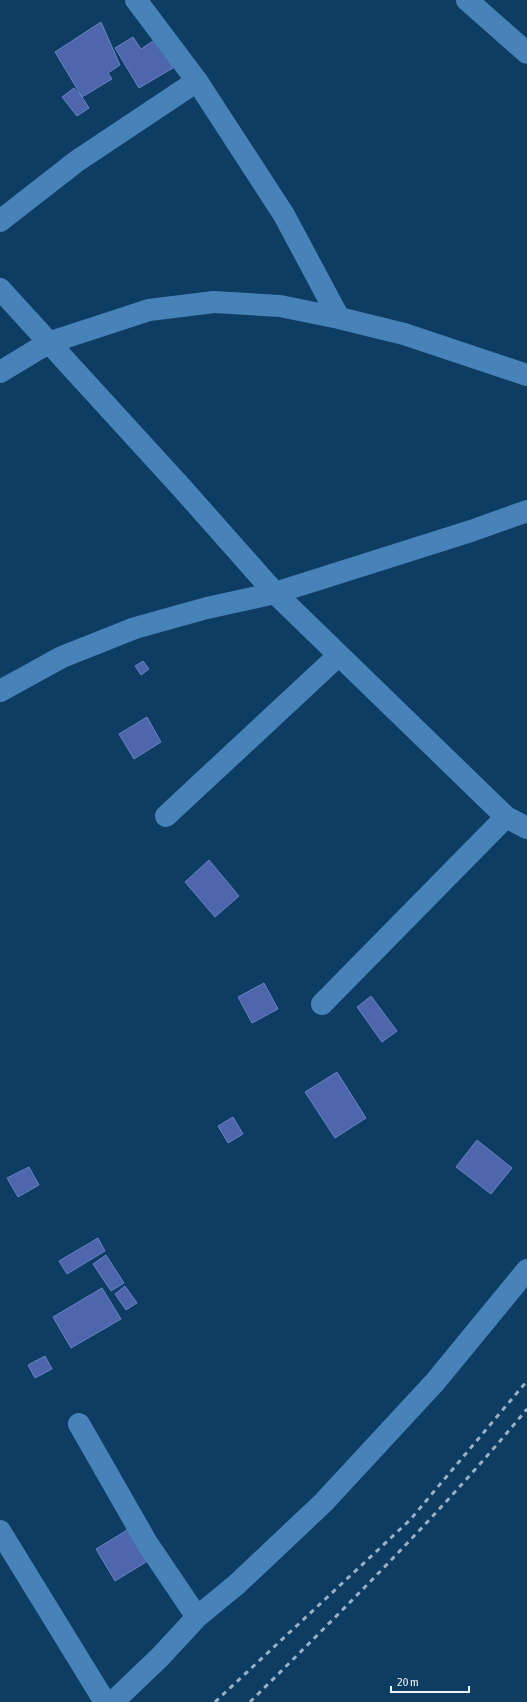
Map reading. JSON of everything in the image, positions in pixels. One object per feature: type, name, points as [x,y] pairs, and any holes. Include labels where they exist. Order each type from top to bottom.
[{"type":"street","points":[[136,0],[197,81],[284,215],[339,318]]},
{"type":"street","points":[[467,0],[527,53]]},
{"type":"street","points":[[0,221],[76,161],[197,81]]},
{"type":"street","points":[[0,289],[181,487],[275,593],[506,817],[527,828]]},
{"type":"street","points":[[0,372],[48,343],[149,310],[214,302],[280,306],[339,318],[404,334],[527,375]]},
{"type":"street","points":[[0,691],[62,657],[135,628],[207,608],[275,593],[456,536],[527,511]]},
{"type":"street","points":[[166,816],[339,655]]},
{"type":"street","points":[[322,1004],[506,817]]},
{"type":"street","points":[[113,1702],[160,1657],[197,1617],[236,1585],[323,1503],[435,1382],[527,1270]]},
{"type":"street","points":[[79,1424],[147,1543],[197,1617]]},
{"type":"street","points":[[0,1531],[105,1702]]},
{"type":"building","points":[[101,22],[120,65],[108,73],[112,79],[82,97],[55,52]]},
{"type":"building","points":[[133,37],[141,49],[156,39],[173,68],[139,88],[115,48]]},
{"type":"building","points":[[74,88],[89,108],[77,116],[62,97]]},
{"type":"building","points":[[143,661],[149,669],[141,675],[135,666]]},
{"type":"building","points":[[147,717],[161,742],[134,759],[119,734]]},
{"type":"building","points":[[209,860],[239,896],[215,917],[185,882]]},
{"type":"building","points":[[264,983],[278,1009],[252,1023],[238,997]]},
{"type":"building","points":[[371,996],[397,1031],[382,1042],[357,1007]]},
{"type":"building","points":[[337,1072],[366,1118],[335,1138],[305,1092]]},
{"type":"building","points":[[233,1117],[243,1134],[228,1143],[218,1126]]},
{"type":"building","points":[[477,1140],[512,1168],[491,1194],[456,1167]]},
{"type":"building","points":[[29,1167],[39,1185],[18,1197],[7,1178]]},
{"type":"building","points":[[98,1238],[105,1251],[67,1274],[59,1261]]},
{"type":"building","points":[[106,1255],[124,1283],[111,1291],[93,1264]]},
{"type":"building","points":[[125,1286],[137,1303],[126,1310],[115,1294]]},
{"type":"building","points":[[102,1288],[121,1319],[71,1348],[53,1317]]},
{"type":"building","points":[[45,1356],[52,1369],[35,1378],[28,1365]]},
{"type":"building","points":[[132,1527],[151,1559],[115,1581],[96,1549]]},
{"type":"railway","points":[[215,1702],[410,1520],[527,1381]]},
{"type":"railway","points":[[250,1702],[357,1595],[427,1522],[527,1409]]}]
